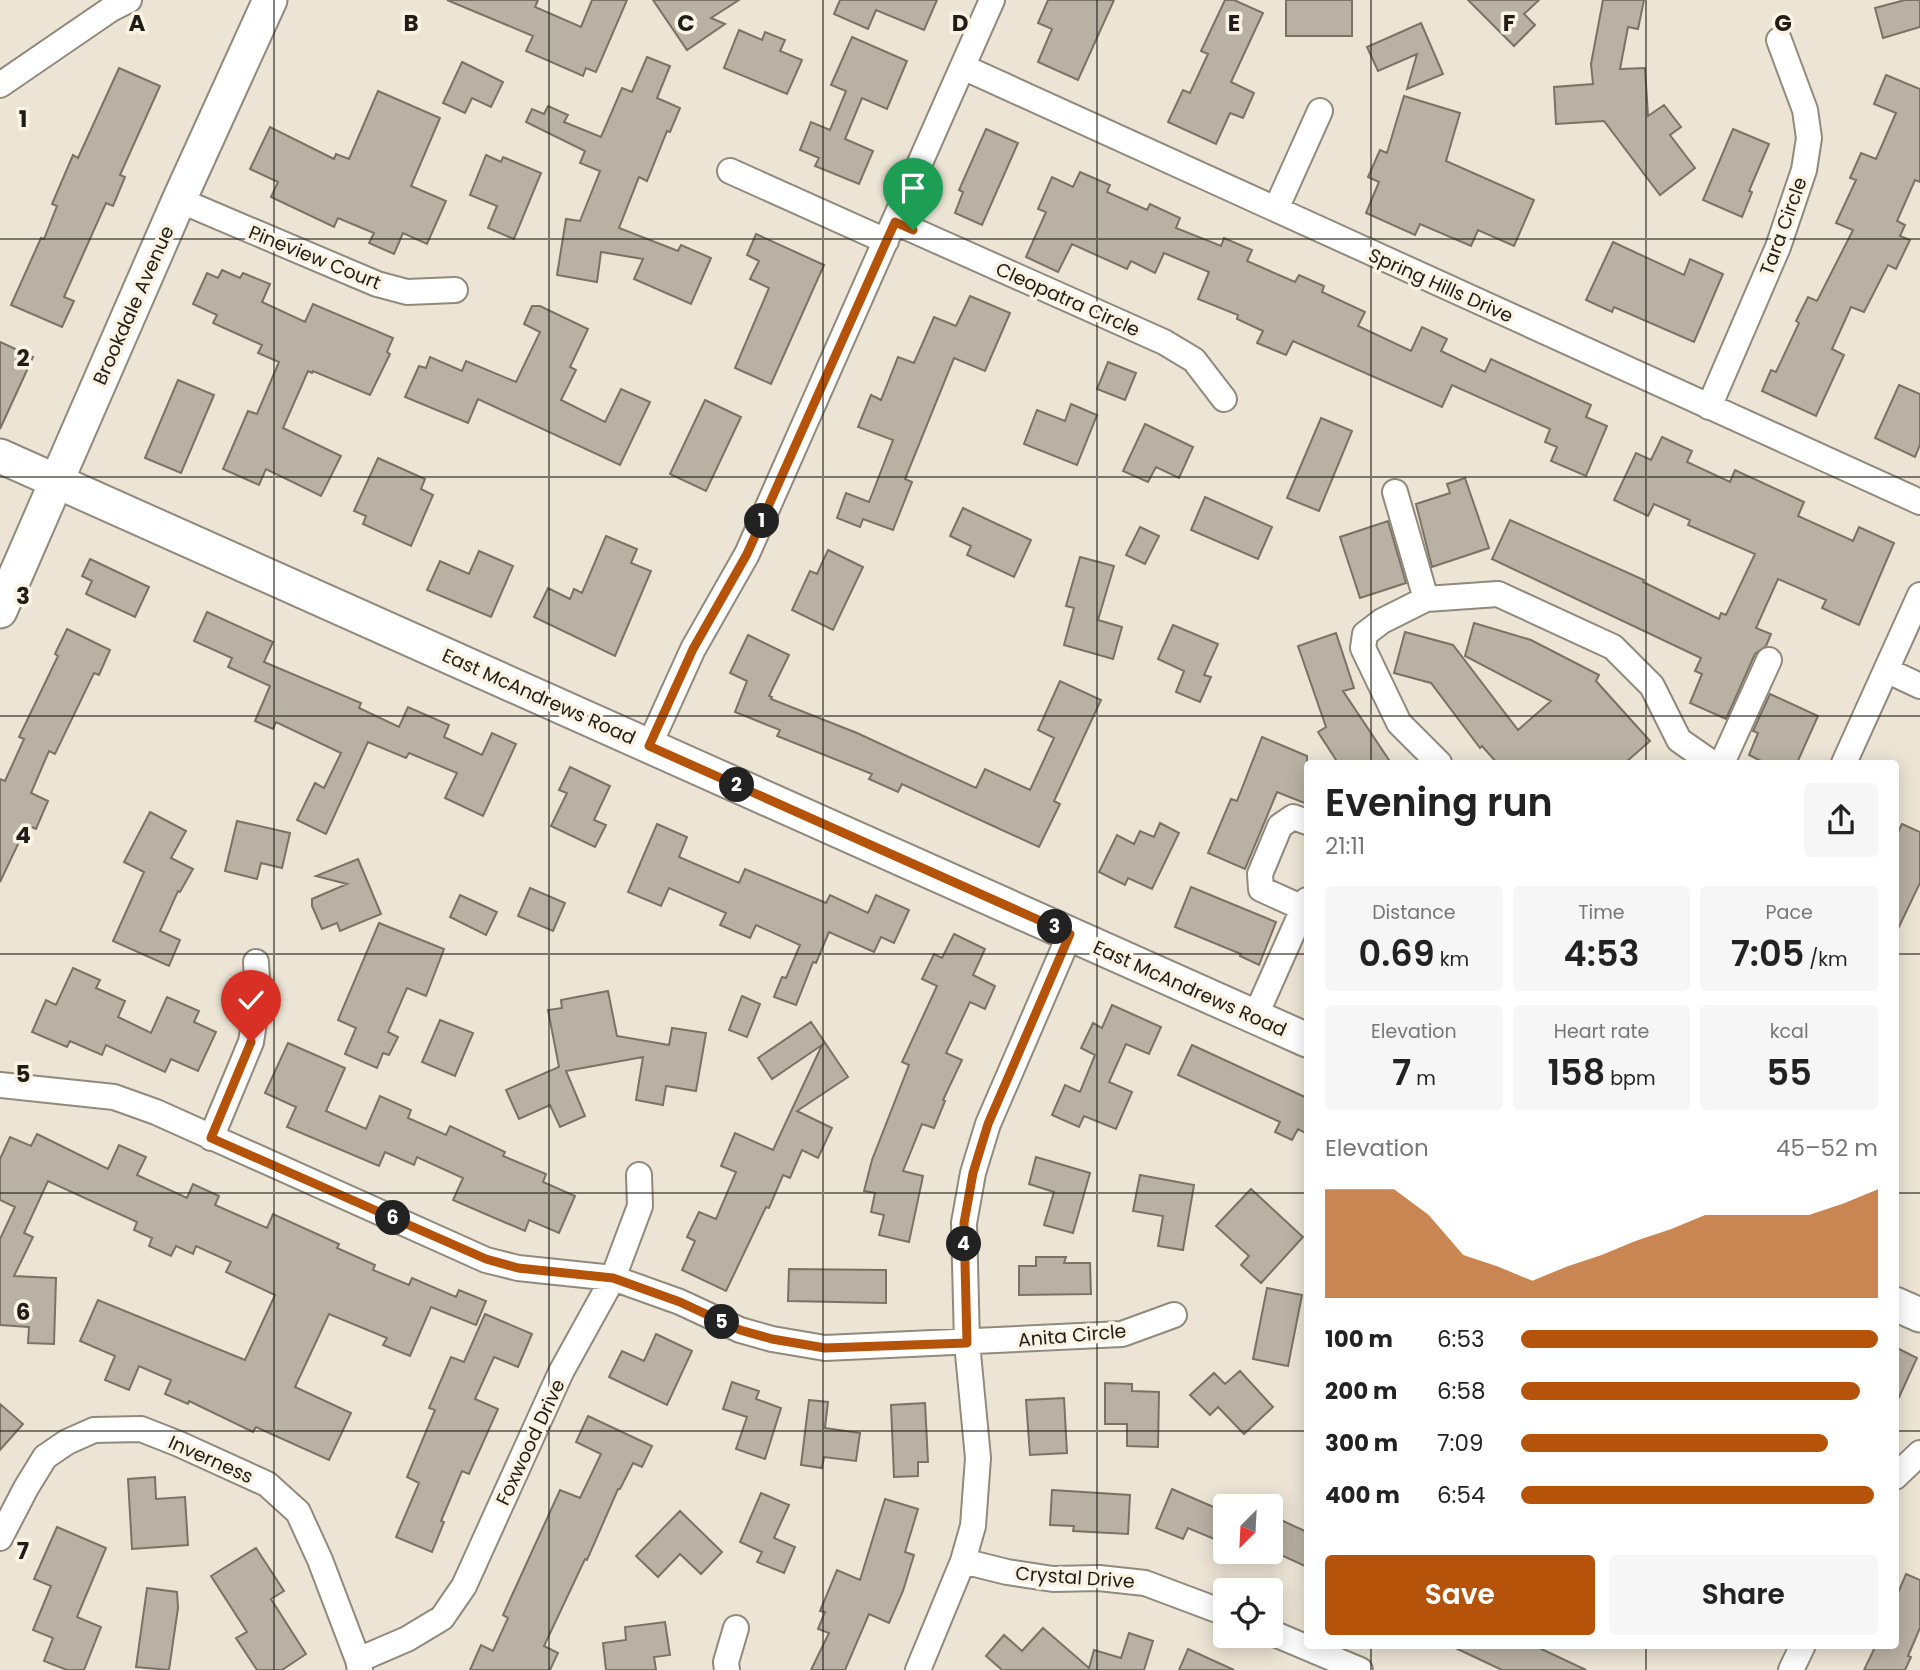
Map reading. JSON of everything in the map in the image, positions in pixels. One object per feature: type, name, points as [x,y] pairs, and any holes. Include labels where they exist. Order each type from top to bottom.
[{"type":"main road","name":"Brookdale Avenue","points":[[0,611],[262,2]]},
{"type":"main road","name":"East McAndrews Road","points":[[0,456],[1304,1039]]},
{"type":"main road","points":[[1899,1306],[1920,1315]]},
{"type":"street","points":[[0,85],[111,9],[130,0]]},
{"type":"street","points":[[649,746],[693,649],[747,554],[992,0]]},
{"type":"street","name":"Tara Circle","points":[[1709,407],[1778,247],[1804,170],[1809,138],[1805,110],[1779,40]]},
{"type":"street","name":"Spring Hills Drive","points":[[963,67],[1920,502]]},
{"type":"street","points":[[1276,209],[1320,111]]},
{"type":"street","name":"Cleopatra Circle","points":[[730,171],[890,231],[1164,342],[1194,359],[1224,399]]},
{"type":"street","name":"Pineview Court","points":[[179,200],[377,284],[407,292],[455,290]]},
{"type":"street","points":[[1395,492],[1426,599]]},
{"type":"street","points":[[1427,759],[1399,723],[1363,648],[1365,634],[1382,621],[1426,599],[1498,594],[1613,647],[1651,686],[1679,740],[1708,760]]},
{"type":"street","points":[[1845,760],[1920,595]]},
{"type":"street","points":[[1723,760],[1769,660]]},
{"type":"street","points":[[1886,670],[1920,685]]},
{"type":"street","points":[[1304,821],[1293,817],[1280,826],[1260,874],[1261,889],[1304,904]]},
{"type":"street","points":[[1255,1017],[1304,906]]},
{"type":"street","points":[[918,1670],[963,1560],[973,1526],[978,1458],[967,1343],[964,1223],[973,1173],[988,1124],[1070,934]]},
{"type":"street","points":[[211,1138],[251,1042],[258,997],[256,962]]},
{"type":"street","name":"Anita Circle","points":[[0,1086],[114,1097],[156,1112],[486,1259],[518,1268],[613,1278],[680,1302],[740,1330],[772,1339],[825,1348],[1122,1334],[1174,1315]]},
{"type":"street","name":"Foxwood Drive","points":[[359,1665],[442,1618],[464,1586],[561,1372],[613,1278],[640,1206],[639,1175]]},
{"type":"street","name":"Inverness","points":[[0,1538],[45,1457],[67,1442],[94,1430],[141,1429],[267,1484],[298,1512],[320,1560],[359,1665]]},
{"type":"street","points":[[1899,1473],[1920,1453]]},
{"type":"street","name":"Crystal Drive","points":[[963,1560],[1007,1572],[1053,1579],[1099,1578],[1145,1583],[1213,1608]]},
{"type":"street","points":[[727,1670],[726,1662],[736,1628]]},
{"type":"street","points":[[1283,1637],[1304,1645]]},
{"type":"street","points":[[1316,1649],[1354,1663]]},
{"type":"street","points":[[1791,1670],[1801,1649]]},
{"type":"building","points":[[447,0],[538,0],[535,7],[581,27],[592,0],[627,0],[596,72],[586,68],[583,76],[526,51],[533,36]]},
{"type":"building","points":[[653,0],[739,0],[711,18],[725,24],[687,50]]},
{"type":"building","points":[[840,0],[937,0],[924,30],[876,10],[868,29],[834,14]]},
{"type":"building","points":[[1048,0],[1114,0],[1078,80],[1038,62],[1052,29],[1038,23]]},
{"type":"building","points":[[1225,0],[1234,0],[1263,13],[1231,82],[1254,93],[1243,118],[1230,113],[1216,144],[1168,122],[1183,90],[1190,93],[1208,54],[1201,51]]},
{"type":"building","points":[[1286,0],[1352,0],[1352,36],[1286,36]]},
{"type":"building","points":[[1468,0],[1539,0],[1524,14],[1535,25],[1514,46]]},
{"type":"building","points":[[1603,0],[1644,0],[1638,29],[1628,27],[1620,69],[1645,68],[1648,116],[1664,105],[1681,127],[1670,135],[1695,168],[1660,195],[1604,121],[1556,124],[1554,87],[1593,84],[1591,64]]},
{"type":"building","points":[[1905,0],[1920,0],[1920,27],[1883,38],[1875,8]]},
{"type":"building","points":[[1421,23],[1443,74],[1407,89],[1417,54],[1378,71],[1367,47]]},
{"type":"building","points":[[739,30],[762,40],[765,32],[785,40],[780,51],[802,60],[787,94],[724,68]]},
{"type":"building","points":[[852,37],[907,61],[887,109],[862,98],[845,139],[873,151],[859,184],[815,166],[819,158],[800,150],[811,122],[830,130],[846,91],[831,85]]},
{"type":"building","points":[[647,57],[670,66],[657,98],[680,108],[670,132],[667,131],[647,181],[639,177],[619,228],[678,251],[681,245],[711,258],[691,304],[634,279],[643,259],[601,252],[597,282],[557,275],[566,219],[580,221],[600,171],[580,163],[585,151],[526,122],[532,109],[544,114],[548,106],[568,115],[564,122],[601,137],[622,88],[632,92]]},
{"type":"building","points":[[462,62],[503,82],[491,107],[472,98],[465,113],[443,103]]},
{"type":"building","points":[[119,68],[160,86],[120,175],[125,177],[113,206],[106,203],[64,297],[74,301],[62,327],[11,305],[41,238],[44,239],[57,206],[52,204],[73,155],[78,158]]},
{"type":"building","points":[[1886,75],[1920,89],[1920,182],[1915,180],[1897,221],[1905,225],[1900,236],[1910,240],[1896,269],[1888,265],[1864,312],[1851,307],[1832,349],[1844,355],[1816,416],[1762,391],[1771,370],[1776,372],[1808,297],[1817,301],[1853,230],[1836,223],[1856,180],[1850,178],[1861,153],[1876,159],[1896,113],[1874,104]]},
{"type":"building","points":[[378,91],[440,118],[411,186],[446,201],[427,244],[403,233],[394,254],[369,243],[374,233],[338,218],[334,227],[271,197],[278,182],[250,169],[270,127],[334,159],[336,154],[349,159]]},
{"type":"building","points":[[1404,96],[1460,113],[1446,161],[1534,200],[1514,246],[1478,230],[1471,246],[1420,224],[1415,235],[1366,213],[1379,182],[1368,177],[1380,150],[1387,153]]},
{"type":"building","points":[[986,129],[1018,143],[982,225],[955,213],[963,192],[959,190]]},
{"type":"building","points":[[1733,129],[1769,144],[1749,191],[1752,192],[1742,217],[1703,200]]},
{"type":"building","points":[[486,155],[501,162],[503,157],[541,173],[514,239],[488,228],[497,206],[470,195]]},
{"type":"building","points":[[1080,172],[1110,185],[1107,192],[1147,210],[1150,204],[1180,218],[1176,228],[1221,246],[1224,238],[1252,250],[1247,261],[1295,282],[1299,275],[1324,286],[1322,292],[1365,312],[1358,326],[1411,351],[1422,327],[1447,339],[1441,351],[1485,372],[1491,359],[1591,405],[1586,417],[1607,426],[1586,476],[1551,461],[1557,447],[1545,442],[1550,429],[1452,385],[1442,407],[1293,341],[1286,355],[1257,343],[1263,331],[1237,319],[1238,315],[1198,299],[1209,272],[1164,253],[1155,273],[1131,261],[1127,269],[1072,244],[1058,272],[1026,257],[1046,212],[1038,209],[1052,177],[1073,187]]},
{"type":"building","points":[[756,234],[824,265],[771,384],[735,368],[769,288],[750,279],[759,261],[747,255]]},
{"type":"building","points":[[1613,242],[1684,275],[1690,259],[1723,274],[1694,342],[1614,307],[1612,312],[1586,300]]},
{"type":"building","points":[[222,270],[240,278],[243,273],[270,284],[262,302],[305,322],[313,304],[393,338],[387,352],[390,354],[370,395],[308,371],[283,428],[341,456],[321,496],[266,469],[259,485],[223,469],[248,411],[257,414],[279,362],[258,353],[262,345],[213,323],[217,315],[193,304],[207,273],[218,278]]},
{"type":"building","points":[[970,296],[1010,313],[985,371],[954,358],[905,479],[912,482],[893,530],[863,519],[860,527],[837,518],[846,493],[869,502],[893,440],[858,427],[871,395],[881,400],[898,357],[914,363],[934,317],[956,326]]},
{"type":"building","points":[[532,306],[540,306],[588,329],[570,367],[576,370],[561,400],[605,422],[621,389],[650,402],[620,465],[478,399],[468,423],[405,397],[419,366],[426,368],[430,357],[462,371],[466,361],[516,382],[540,332],[524,324]]},
{"type":"building","points":[[0,342],[33,357],[0,429]]},
{"type":"building","points":[[1108,362],[1136,373],[1125,400],[1097,389]]},
{"type":"building","points":[[178,380],[214,395],[181,473],[145,458]]},
{"type":"building","points":[[1899,385],[1920,394],[1920,445],[1915,457],[1875,438]]},
{"type":"building","points":[[705,400],[741,417],[706,491],[670,474]]},
{"type":"building","points":[[1071,404],[1097,415],[1077,465],[1024,444],[1037,410],[1065,421]]},
{"type":"building","points":[[1321,418],[1352,431],[1319,511],[1287,498]]},
{"type":"building","points":[[1145,424],[1193,447],[1179,478],[1156,467],[1148,482],[1123,471]]},
{"type":"building","points":[[1662,437],[1692,451],[1687,462],[1730,482],[1735,470],[1804,502],[1798,516],[1853,541],[1859,527],[1894,543],[1859,625],[1822,608],[1826,600],[1778,579],[1756,628],[1771,634],[1766,646],[1755,654],[1726,719],[1690,703],[1702,674],[1695,671],[1701,658],[1492,559],[1510,520],[1644,580],[1643,582],[1719,619],[1721,613],[1726,615],[1755,554],[1688,525],[1690,520],[1654,504],[1648,516],[1614,500],[1636,453],[1651,460]]},
{"type":"building","points":[[378,458],[425,479],[421,489],[433,495],[411,546],[363,524],[366,516],[354,511]]},
{"type":"building","points":[[1465,478],[1489,548],[1432,567],[1416,504],[1450,493],[1447,484]]},
{"type":"building","points":[[1205,497],[1272,527],[1258,559],[1191,530]]},
{"type":"building","points":[[963,508],[1031,540],[1014,577],[967,555],[971,546],[950,536]]},
{"type":"building","points":[[1388,521],[1406,583],[1360,598],[1340,537]]},
{"type":"building","points":[[1140,527],[1159,536],[1145,564],[1126,555]]},
{"type":"building","points":[[606,536],[637,549],[631,563],[651,571],[615,656],[534,617],[548,588],[570,599],[574,589],[582,593]]},
{"type":"building","points":[[828,550],[863,567],[833,630],[792,610],[810,571],[817,574]]},
{"type":"building","points":[[479,551],[513,566],[491,617],[427,590],[440,561],[469,574]]},
{"type":"building","points":[[1080,557],[1114,566],[1098,620],[1122,627],[1113,659],[1064,645],[1074,608],[1066,606]]},
{"type":"building","points":[[90,559],[149,587],[135,617],[86,594],[92,581],[82,576]]},
{"type":"building","points":[[207,612],[273,642],[264,662],[361,703],[359,708],[399,727],[408,707],[449,725],[444,737],[482,755],[492,733],[516,744],[483,816],[445,798],[457,773],[409,753],[406,758],[368,742],[326,834],[297,820],[315,783],[324,788],[341,753],[276,722],[273,729],[255,721],[270,686],[228,667],[232,658],[194,641]]},
{"type":"building","points":[[1474,623],[1531,640],[1599,675],[1596,681],[1650,741],[1628,760],[1494,760],[1482,746],[1480,748],[1431,683],[1394,673],[1405,632],[1453,645],[1518,730],[1551,701],[1465,656]]},
{"type":"building","points":[[1173,625],[1218,644],[1204,675],[1211,677],[1200,702],[1176,692],[1184,671],[1158,659]]},
{"type":"building","points":[[67,629],[110,650],[99,675],[94,673],[55,754],[49,751],[31,793],[48,801],[36,829],[27,825],[0,882],[0,779],[5,781],[24,739],[19,737],[58,656],[55,654]]},
{"type":"building","points":[[1336,633],[1354,688],[1343,691],[1389,760],[1336,760],[1318,732],[1326,727],[1298,646]]},
{"type":"building","points":[[748,635],[789,655],[769,696],[771,699],[857,733],[976,788],[985,769],[1030,790],[1054,738],[1038,730],[1060,681],[1101,700],[1054,801],[1060,804],[1039,847],[902,784],[898,792],[869,779],[872,774],[777,736],[780,730],[735,712],[747,681],[730,673]]},
{"type":"building","points":[[1770,694],[1818,716],[1798,760],[1759,760],[1749,755],[1758,733],[1753,731]]},
{"type":"building","points":[[1262,737],[1307,756],[1307,760],[1304,760],[1304,803],[1277,792],[1245,869],[1208,853],[1231,799],[1237,801]]},
{"type":"building","points":[[570,767],[610,786],[594,820],[606,825],[595,847],[551,826],[567,793],[559,790]]},
{"type":"building","points":[[150,812],[186,831],[171,858],[193,869],[180,892],[178,891],[160,931],[180,940],[169,966],[113,941],[144,872],[124,862]]},
{"type":"building","points":[[237,821],[290,833],[282,868],[261,863],[257,879],[225,871]]},
{"type":"building","points":[[1160,823],[1179,833],[1152,889],[1128,878],[1125,885],[1099,872],[1117,835],[1134,844],[1140,831],[1154,837]]},
{"type":"building","points":[[657,824],[687,837],[679,857],[739,883],[745,869],[826,903],[830,895],[868,913],[876,895],[909,910],[894,943],[881,937],[874,952],[829,932],[816,963],[813,962],[796,1005],[774,997],[782,977],[786,978],[800,945],[756,925],[750,938],[720,925],[726,913],[669,888],[661,906],[628,892]]},
{"type":"building","points":[[1902,824],[1920,832],[1920,883],[1899,927],[1899,830]]},
{"type":"building","points":[[358,859],[381,914],[340,931],[337,923],[322,929],[312,906],[312,899],[347,884],[316,876]]},
{"type":"building","points":[[1191,887],[1276,922],[1259,965],[1240,956],[1241,954],[1175,927]]},
{"type":"building","points":[[530,888],[565,903],[553,931],[518,916]]},
{"type":"building","points":[[460,895],[497,912],[486,935],[450,917]]},
{"type":"building","points":[[379,923],[444,949],[426,996],[407,988],[388,1032],[398,1037],[389,1055],[383,1053],[377,1068],[345,1054],[356,1028],[338,1020]]},
{"type":"building","points":[[954,934],[985,949],[973,975],[995,986],[985,1009],[970,1002],[946,1053],[962,1060],[943,1100],[945,1101],[934,1128],[922,1124],[903,1171],[923,1176],[909,1242],[879,1235],[884,1215],[871,1212],[875,1193],[864,1191],[872,1160],[909,1065],[902,1062],[937,986],[922,979],[934,954],[942,958]]},
{"type":"building","points":[[73,968],[100,980],[96,988],[125,1001],[118,1017],[151,1033],[167,997],[199,1011],[194,1022],[216,1032],[198,1071],[171,1059],[165,1072],[106,1045],[102,1055],[70,1041],[67,1047],[32,1032],[46,1000],[56,1005]]},
{"type":"building","points":[[608,991],[617,1036],[669,1045],[672,1028],[706,1033],[696,1091],[666,1086],[663,1105],[636,1100],[643,1057],[566,1071],[585,1116],[560,1127],[550,1105],[519,1119],[506,1090],[559,1067],[548,1010],[562,1008],[561,1000]]},
{"type":"building","points":[[742,996],[760,1004],[747,1037],[729,1030]]},
{"type":"building","points":[[1112,1005],[1161,1027],[1149,1054],[1126,1044],[1109,1082],[1132,1092],[1116,1129],[1084,1116],[1079,1127],[1052,1115],[1065,1085],[1080,1092],[1095,1055],[1081,1048],[1093,1023],[1102,1028]]},
{"type":"building","points":[[440,1020],[473,1033],[455,1076],[422,1062]]},
{"type":"building","points":[[811,1022],[848,1077],[797,1111],[832,1128],[818,1158],[802,1150],[790,1178],[783,1175],[726,1291],[682,1270],[695,1241],[687,1237],[699,1212],[716,1219],[736,1172],[721,1166],[735,1133],[773,1150],[822,1045],[772,1079],[758,1058]]},
{"type":"building","points":[[288,1043],[345,1068],[326,1111],[366,1129],[380,1096],[411,1110],[408,1118],[446,1135],[450,1126],[505,1152],[503,1156],[546,1174],[543,1182],[575,1196],[559,1233],[529,1220],[525,1231],[453,1200],[463,1178],[417,1157],[414,1165],[385,1152],[379,1166],[287,1127],[296,1107],[265,1093]]},
{"type":"building","points":[[1192,1045],[1304,1097],[1304,1132],[1298,1129],[1292,1140],[1275,1132],[1280,1122],[1178,1075]]},
{"type":"building","points":[[37,1134],[108,1169],[119,1145],[146,1157],[137,1175],[187,1198],[193,1184],[219,1196],[215,1205],[267,1228],[273,1214],[339,1244],[337,1248],[375,1265],[373,1270],[409,1285],[412,1278],[456,1297],[459,1290],[486,1301],[476,1325],[431,1307],[410,1356],[383,1345],[387,1338],[329,1314],[295,1387],[351,1413],[329,1460],[256,1427],[253,1432],[189,1401],[188,1404],[165,1394],[171,1380],[139,1366],[129,1390],[105,1380],[115,1356],[80,1341],[98,1300],[245,1360],[275,1295],[226,1272],[231,1262],[196,1246],[193,1254],[176,1246],[171,1256],[149,1246],[152,1238],[134,1230],[137,1222],[48,1181],[24,1233],[33,1237],[14,1276],[56,1278],[54,1344],[28,1343],[29,1327],[0,1325],[0,1239],[15,1207],[0,1200],[0,1159],[10,1137],[31,1146]]},
{"type":"building","points":[[1036,1157],[1090,1173],[1073,1233],[1044,1225],[1054,1192],[1029,1184]]},
{"type":"building","points":[[1140,1175],[1194,1185],[1183,1250],[1158,1246],[1163,1216],[1133,1211]]},
{"type":"building","points":[[1251,1189],[1303,1237],[1261,1283],[1241,1265],[1249,1256],[1216,1226]]},
{"type":"building","points":[[1036,1257],[1066,1257],[1064,1263],[1090,1263],[1091,1294],[1019,1295],[1019,1266],[1036,1266]]},
{"type":"building","points":[[789,1269],[886,1270],[886,1303],[788,1301]]},
{"type":"building","points":[[1267,1288],[1302,1295],[1288,1366],[1253,1359]]},
{"type":"building","points":[[485,1314],[532,1334],[518,1367],[494,1357],[475,1399],[498,1409],[469,1474],[462,1471],[441,1521],[444,1522],[432,1552],[396,1537],[419,1483],[407,1477],[435,1410],[429,1408],[451,1357],[464,1362]]},
{"type":"building","points":[[656,1334],[692,1351],[667,1405],[609,1377],[622,1351],[644,1361]]},
{"type":"building","points":[[1899,1349],[1917,1358],[1899,1397]]},
{"type":"building","points":[[1240,1371],[1273,1407],[1244,1434],[1218,1407],[1210,1415],[1190,1395],[1214,1373],[1225,1384]]},
{"type":"building","points":[[732,1382],[759,1391],[756,1399],[781,1408],[765,1459],[736,1449],[747,1417],[723,1409]]},
{"type":"building","points":[[1105,1383],[1132,1384],[1132,1391],[1159,1392],[1158,1447],[1127,1446],[1127,1424],[1105,1424]]},
{"type":"building","points":[[1064,1398],[1067,1453],[1030,1455],[1026,1400]]},
{"type":"building","points":[[809,1400],[828,1402],[825,1428],[860,1433],[856,1461],[824,1457],[822,1468],[801,1465]]},
{"type":"building","points":[[925,1403],[928,1462],[918,1462],[918,1476],[894,1477],[891,1405]]},
{"type":"building","points":[[0,1404],[23,1424],[0,1450]]},
{"type":"building","points":[[588,1416],[652,1446],[642,1467],[633,1463],[618,1489],[587,1560],[585,1559],[544,1646],[558,1653],[550,1670],[470,1670],[481,1645],[493,1651],[508,1618],[503,1615],[560,1490],[580,1498],[601,1454],[576,1442]]},
{"type":"building","points":[[155,1477],[156,1499],[185,1497],[188,1545],[132,1549],[128,1479]]},
{"type":"building","points":[[1172,1489],[1213,1507],[1213,1538],[1188,1528],[1183,1539],[1156,1528]]},
{"type":"building","points":[[1052,1490],[1130,1495],[1128,1534],[1073,1531],[1074,1526],[1050,1525]]},
{"type":"building","points":[[761,1493],[789,1505],[774,1538],[795,1547],[784,1573],[757,1562],[762,1552],[740,1542]]},
{"type":"building","points":[[885,1499],[918,1509],[905,1552],[914,1555],[903,1591],[889,1623],[869,1614],[845,1670],[811,1670],[829,1633],[818,1629],[825,1612],[820,1611],[837,1570],[860,1580]]},
{"type":"building","points":[[680,1511],[722,1552],[701,1574],[680,1554],[658,1577],[636,1556]]},
{"type":"building","points":[[1283,1521],[1304,1531],[1304,1566],[1283,1556]]},
{"type":"building","points":[[57,1527],[106,1548],[77,1617],[101,1627],[84,1670],[67,1670],[44,1661],[53,1638],[33,1630],[51,1586],[34,1579]]},
{"type":"building","points":[[256,1548],[284,1591],[271,1599],[306,1654],[282,1670],[257,1670],[236,1638],[247,1632],[211,1576]]},
{"type":"building","points":[[1906,1574],[1920,1580],[1920,1628],[1908,1656],[1911,1657],[1905,1670],[1864,1670],[1874,1649],[1899,1649],[1899,1591]]},
{"type":"building","points":[[147,1588],[177,1592],[178,1608],[169,1670],[136,1667]]},
{"type":"building","points":[[665,1622],[670,1655],[654,1657],[656,1670],[606,1670],[603,1643],[626,1640],[625,1627]]},
{"type":"building","points":[[1043,1628],[1089,1668],[1094,1650],[1121,1658],[1129,1633],[1153,1641],[1144,1670],[1002,1670],[986,1656],[1004,1635],[1022,1651]]},
{"type":"building","points":[[1188,1649],[1234,1670],[1179,1670]]},
{"type":"building","points":[[1457,1649],[1541,1649],[1586,1670],[1502,1670]]},
{"type":"route","points":[[251,1042],[211,1138],[486,1259],[518,1268],[613,1278],[680,1302],[740,1330],[772,1339],[825,1348],[967,1343],[964,1223],[973,1173],[988,1124],[1070,934],[649,746],[693,649],[747,554],[895,222],[913,230]]}]
